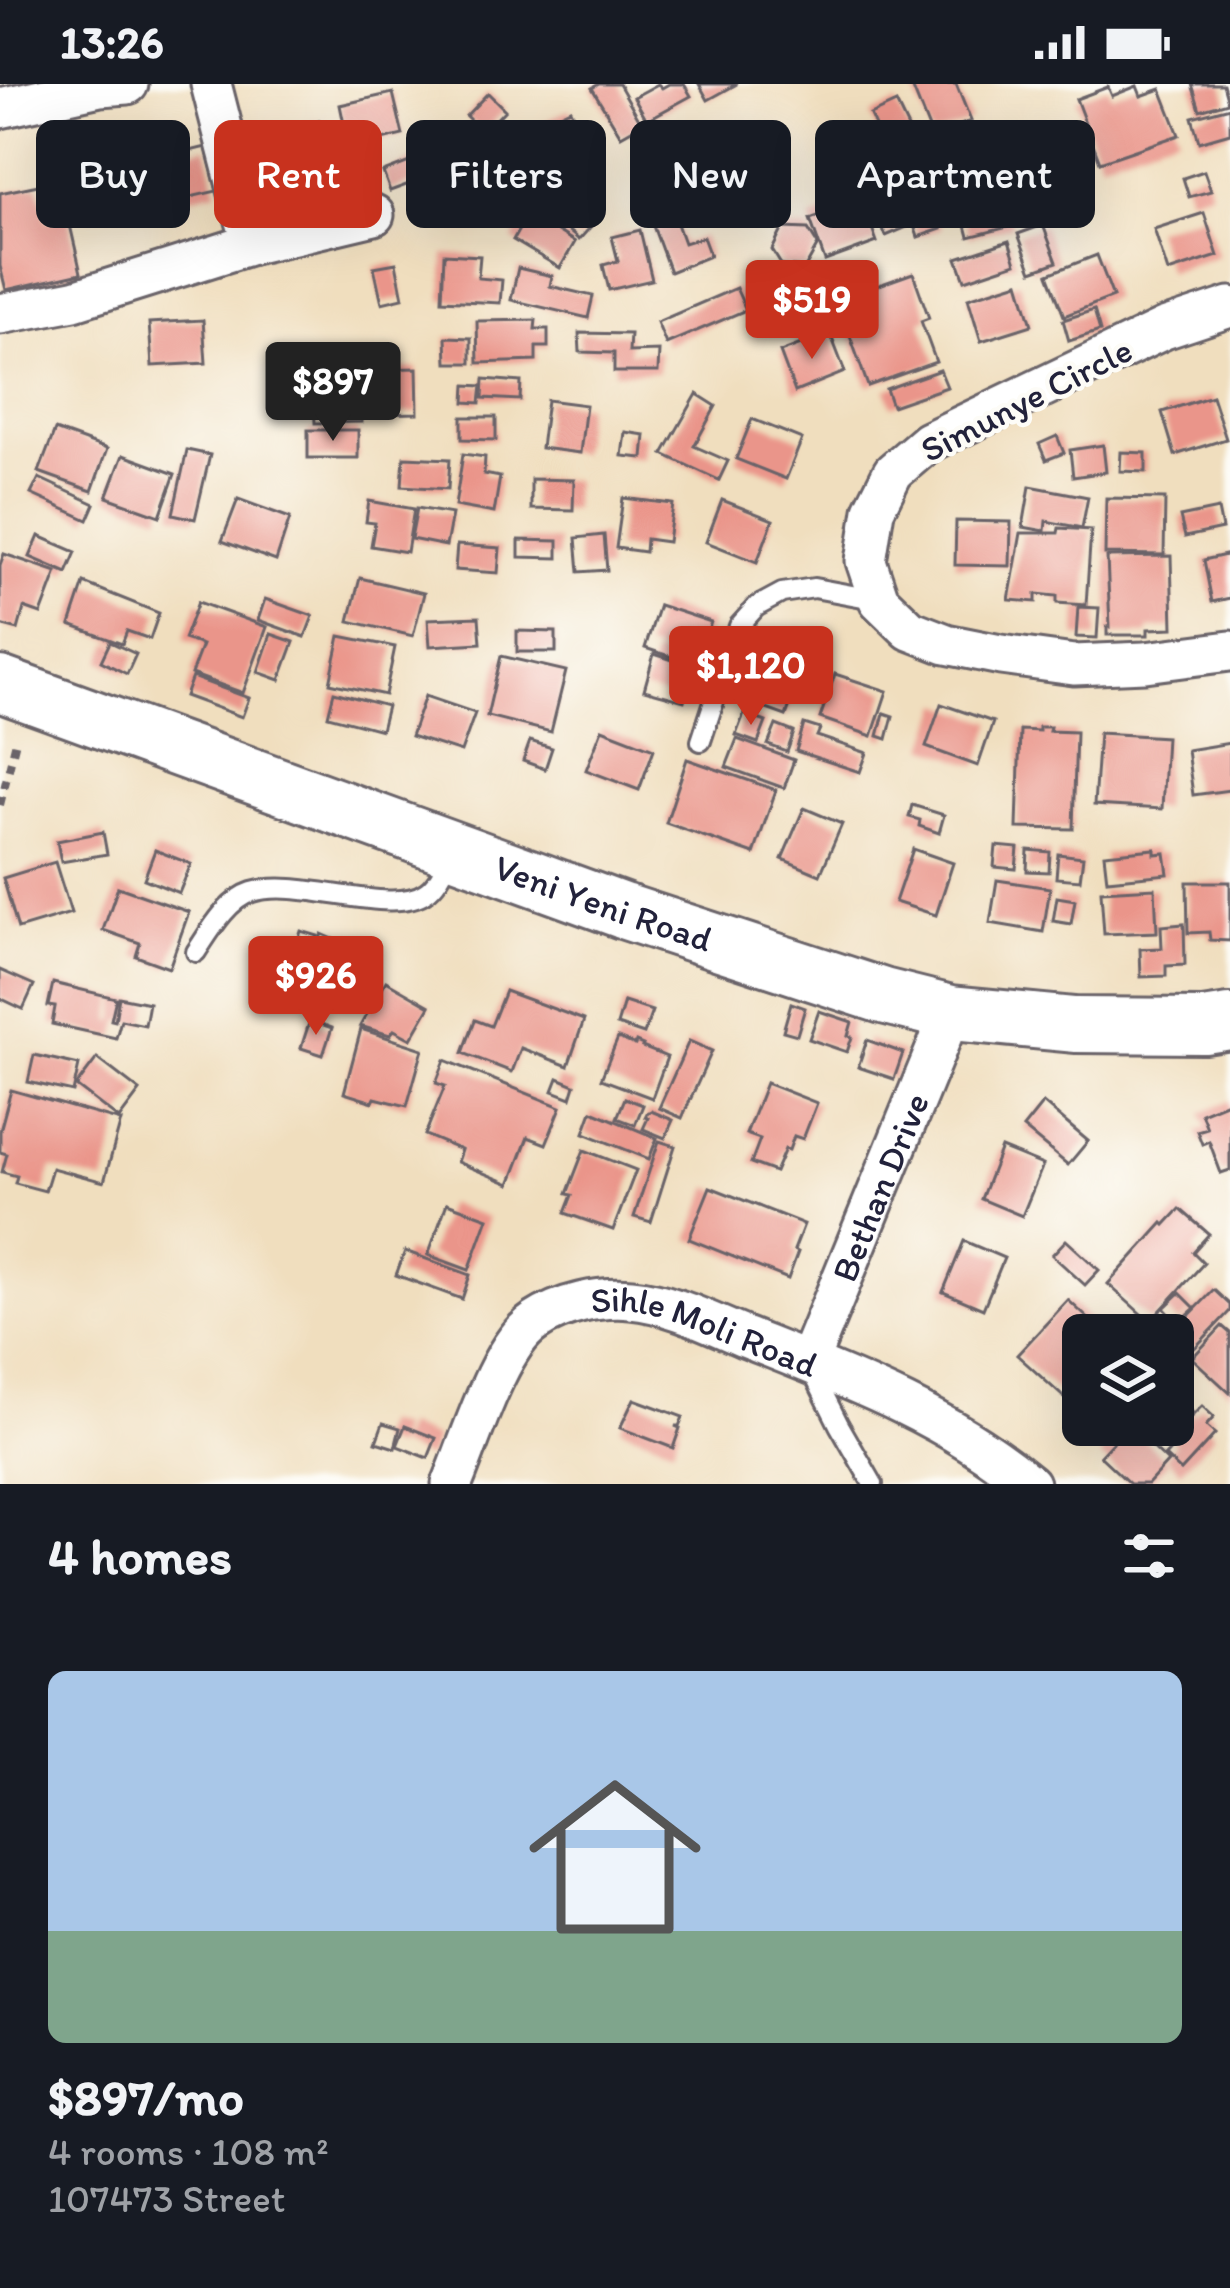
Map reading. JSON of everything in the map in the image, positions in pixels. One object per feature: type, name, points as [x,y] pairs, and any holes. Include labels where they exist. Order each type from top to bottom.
[{"type":"street","points":[[0,108],[128,84]]},
{"type":"street","points":[[211,84],[253,244]]},
{"type":"street","points":[[0,314],[74,300],[320,228]]},
{"type":"street","name":"Simunye Circle","points":[[879,600],[866,561],[874,510],[893,472],[928,442],[1164,329],[1230,307]]},
{"type":"street","points":[[879,600],[910,630],[1001,656],[1074,664],[1145,662],[1230,651]]},
{"type":"street","name":"Veni Yeni Road","points":[[14,689],[454,850],[883,996],[951,1013],[1075,1024],[1204,1026],[1230,1022]]},
{"type":"street","name":"Bethan Drive","points":[[808,1362],[951,1013]]},
{"type":"street","name":"Sihle Moli Road","points":[[452,1484],[503,1359],[532,1323],[574,1303],[632,1299],[686,1313],[874,1390],[947,1428],[1029,1484]]},
{"type":"lane","points":[[701,741],[739,626],[756,607],[782,593],[814,588],[879,600]]},
{"type":"lane","points":[[196,952],[234,903],[251,892],[279,888],[412,899],[429,891],[454,850]]},
{"type":"lane","points":[[808,1362],[873,1484]]},
{"type":"path","points":[[0,806],[14,689]]},
{"type":"building","points":[[619,84],[640,120],[630,120],[630,131],[621,136],[592,88]]},
{"type":"building","points":[[658,84],[662,88],[684,84],[691,96],[647,120],[634,97]]},
{"type":"building","points":[[699,84],[737,84],[708,100]]},
{"type":"building","points":[[911,84],[956,84],[971,120],[926,120]]},
{"type":"building","points":[[1192,84],[1223,84],[1228,102],[1200,110]]},
{"type":"building","points":[[1137,86],[1141,96],[1161,89],[1179,135],[1100,162],[1095,120],[1084,120],[1076,99],[1108,87],[1112,96]]},
{"type":"building","points":[[393,93],[403,135],[382,140],[382,120],[343,120],[340,105]]},
{"type":"building","points":[[488,93],[505,110],[495,120],[466,116]]},
{"type":"building","points":[[896,103],[904,120],[872,120],[870,115]]},
{"type":"building","points":[[1230,107],[1230,133],[1199,142],[1192,117]]},
{"type":"building","points":[[570,109],[575,120],[547,120]]},
{"type":"building","points":[[206,147],[214,192],[190,197],[190,151]]},
{"type":"building","points":[[406,163],[406,185],[390,191],[383,172]]},
{"type":"building","points":[[1204,171],[1211,191],[1189,197],[1183,178]]},
{"type":"building","points":[[36,185],[36,228],[71,228],[81,273],[6,290],[0,266],[0,193]]},
{"type":"building","points":[[1204,213],[1218,256],[1168,272],[1154,229]]},
{"type":"building","points":[[815,217],[815,228],[872,228],[877,242],[825,261],[810,219]]},
{"type":"building","points":[[520,228],[552,228],[575,242],[560,268],[513,240]]},
{"type":"building","points":[[565,228],[590,228],[579,240]]},
{"type":"building","points":[[654,228],[679,228],[684,243],[703,237],[710,256],[670,272]]},
{"type":"building","points":[[783,228],[808,229],[818,245],[805,268],[782,266],[772,250]]},
{"type":"building","points":[[915,228],[941,228],[941,229],[918,237]]},
{"type":"building","points":[[967,228],[1004,228],[969,237]]},
{"type":"building","points":[[1044,228],[1057,262],[1032,271],[1018,234]]},
{"type":"building","points":[[640,230],[652,280],[609,290],[603,265],[618,261],[612,237]]},
{"type":"building","points":[[1009,241],[1016,263],[965,280],[957,258]]},
{"type":"building","points":[[444,254],[480,256],[478,278],[502,280],[500,303],[442,300]]},
{"type":"building","points":[[1097,255],[1113,297],[1064,316],[1048,274]]},
{"type":"building","points":[[396,263],[403,298],[382,303],[374,267]]},
{"type":"building","points":[[518,268],[552,276],[550,286],[593,296],[588,318],[511,300]]},
{"type":"building","points":[[821,272],[829,296],[795,308],[787,284]]},
{"type":"building","points":[[913,273],[929,318],[921,321],[936,362],[868,386],[837,300]]},
{"type":"building","points":[[1019,282],[1032,325],[981,341],[968,298]]},
{"type":"building","points":[[736,288],[746,310],[666,344],[657,322]]},
{"type":"building","points":[[1094,310],[1100,331],[1069,341],[1063,320]]},
{"type":"building","points":[[203,320],[206,363],[152,366],[149,323]]},
{"type":"building","points":[[536,320],[535,329],[548,329],[548,347],[536,347],[536,361],[478,363],[477,321]]},
{"type":"building","points":[[579,333],[630,334],[629,352],[659,351],[658,372],[614,372],[614,353],[580,352]]},
{"type":"building","points":[[830,333],[845,372],[795,392],[780,352]]},
{"type":"building","points":[[446,337],[471,338],[471,363],[447,363]]},
{"type":"building","points":[[417,368],[418,413],[378,414],[376,369]]},
{"type":"building","points":[[940,370],[947,387],[892,406],[886,389]]},
{"type":"building","points":[[369,376],[371,415],[362,415],[362,422],[315,423],[313,379]]},
{"type":"building","points":[[484,379],[521,382],[520,400],[483,398]]},
{"type":"building","points":[[466,385],[482,386],[480,403],[465,402]]},
{"type":"building","points":[[697,394],[716,406],[694,446],[728,461],[719,480],[663,454]]},
{"type":"building","points":[[1212,396],[1226,439],[1175,455],[1162,412]]},
{"type":"building","points":[[547,400],[586,405],[580,453],[541,448]]},
{"type":"building","points":[[462,417],[496,417],[496,440],[462,439]]},
{"type":"building","points":[[752,419],[802,439],[786,479],[736,459]]},
{"type":"building","points":[[55,430],[107,449],[92,491],[39,472]]},
{"type":"building","points":[[308,430],[358,430],[358,458],[308,458]]},
{"type":"building","points":[[625,432],[645,435],[643,458],[622,456]]},
{"type":"building","points":[[1057,436],[1064,453],[1046,460],[1039,444]]},
{"type":"building","points":[[1103,445],[1106,472],[1073,477],[1070,450]]},
{"type":"building","points":[[187,450],[210,455],[195,519],[173,514]]},
{"type":"building","points":[[1121,452],[1146,453],[1146,472],[1120,471]]},
{"type":"building","points":[[463,454],[485,457],[484,474],[500,477],[494,513],[455,506]]},
{"type":"building","points":[[123,455],[175,474],[160,516],[107,497]]},
{"type":"building","points":[[404,457],[450,459],[448,489],[402,486]]},
{"type":"building","points":[[39,478],[95,504],[88,520],[31,494]]},
{"type":"building","points":[[531,479],[574,480],[573,510],[531,509]]},
{"type":"building","points":[[1030,486],[1088,497],[1082,528],[1046,521],[1045,531],[1023,527]]},
{"type":"building","points":[[623,498],[673,504],[668,542],[646,539],[645,552],[616,548]]},
{"type":"building","points":[[1106,498],[1165,499],[1164,555],[1105,554]]},
{"type":"building","points":[[238,499],[290,518],[276,561],[222,541]]},
{"type":"building","points":[[722,500],[773,520],[757,562],[706,542]]},
{"type":"building","points":[[369,501],[414,509],[407,552],[371,546],[375,523],[366,522]]},
{"type":"building","points":[[417,508],[452,514],[446,546],[411,539]]},
{"type":"building","points":[[1218,509],[1222,529],[1185,537],[1180,517]]},
{"type":"building","points":[[956,521],[1011,522],[1010,566],[955,565]]},
{"type":"building","points":[[1059,528],[1091,530],[1086,605],[1057,603],[1057,596],[1036,594],[1036,602],[1009,600],[1021,533],[1058,533]]},
{"type":"building","points":[[604,535],[607,570],[579,572],[576,538]]},
{"type":"building","points":[[39,536],[76,552],[67,573],[30,557]]},
{"type":"building","points":[[519,540],[558,541],[558,558],[519,557]]},
{"type":"building","points":[[457,545],[500,548],[498,573],[455,570]]},
{"type":"building","points":[[4,554],[57,572],[41,614],[24,608],[18,630],[0,625]]},
{"type":"building","points":[[1230,554],[1230,598],[1212,602],[1204,560]]},
{"type":"building","points":[[1171,556],[1173,628],[1148,629],[1148,635],[1107,635],[1107,557]]},
{"type":"building","points":[[360,578],[424,593],[413,636],[349,621]]},
{"type":"building","points":[[84,583],[159,613],[150,639],[127,631],[122,644],[70,625]]},
{"type":"building","points":[[265,599],[313,616],[305,637],[258,620]]},
{"type":"building","points":[[198,602],[267,627],[243,693],[191,674],[202,645],[184,639]]},
{"type":"building","points":[[659,605],[711,622],[696,665],[645,648]]},
{"type":"building","points":[[1078,607],[1099,608],[1097,638],[1076,637]]},
{"type":"building","points":[[479,617],[481,643],[430,646],[428,619]]},
{"type":"building","points":[[517,631],[556,632],[556,652],[517,652]]},
{"type":"building","points":[[271,634],[294,642],[280,680],[258,672]]},
{"type":"building","points":[[340,636],[395,647],[385,695],[330,683]]},
{"type":"building","points":[[110,642],[136,654],[127,674],[101,661]]},
{"type":"building","points":[[654,654],[695,667],[684,701],[644,690]]},
{"type":"building","points":[[501,656],[566,671],[551,732],[487,716]]},
{"type":"building","points":[[751,656],[801,674],[786,716],[736,698]]},
{"type":"building","points":[[835,674],[887,691],[872,736],[820,718]]},
{"type":"building","points":[[192,677],[249,698],[242,717],[185,696]]},
{"type":"building","points":[[334,692],[387,706],[381,730],[328,716]]},
{"type":"building","points":[[425,696],[475,713],[461,752],[411,736]]},
{"type":"building","points":[[941,704],[993,722],[978,766],[926,747]]},
{"type":"building","points":[[884,713],[893,716],[887,739],[878,736]]},
{"type":"building","points":[[744,714],[766,722],[758,743],[736,735]]},
{"type":"building","points":[[804,724],[820,729],[817,736],[867,753],[860,772],[796,751]]},
{"type":"building","points":[[776,725],[794,732],[787,752],[768,745]]},
{"type":"building","points":[[1039,727],[1076,732],[1073,829],[1017,828],[1020,730],[1039,731]]},
{"type":"building","points":[[602,729],[654,749],[639,790],[586,770]]},
{"type":"building","points":[[1099,733],[1166,737],[1162,809],[1094,805]]},
{"type":"building","points":[[737,739],[794,760],[784,788],[726,767]]},
{"type":"building","points":[[530,741],[552,748],[545,769],[523,761]]},
{"type":"building","points":[[1230,743],[1230,790],[1193,795],[1187,750]]},
{"type":"building","points":[[687,759],[776,790],[754,854],[666,823]]},
{"type":"building","points":[[912,805],[944,815],[939,833],[909,817]]},
{"type":"building","points":[[804,808],[842,824],[820,875],[782,859]]},
{"type":"building","points":[[103,832],[107,854],[61,862],[57,841]]},
{"type":"building","points":[[996,846],[1018,848],[1016,869],[994,867]]},
{"type":"building","points":[[913,849],[953,863],[936,915],[895,902]]},
{"type":"building","points":[[1155,849],[1155,854],[1165,853],[1168,874],[1107,880],[1104,854]]},
{"type":"building","points":[[155,850],[191,864],[179,893],[144,879]]},
{"type":"building","points":[[1028,850],[1050,852],[1049,872],[1027,871]]},
{"type":"building","points":[[1058,854],[1083,857],[1080,880],[1056,878]]},
{"type":"building","points":[[55,862],[71,913],[18,929],[3,878]]},
{"type":"building","points":[[997,880],[1050,888],[1043,932],[990,923]]},
{"type":"building","points":[[1187,882],[1230,882],[1230,941],[1210,940],[1209,932],[1188,933]]},
{"type":"building","points":[[118,887],[189,912],[169,968],[136,956],[140,943],[103,930]]},
{"type":"building","points":[[1155,888],[1157,932],[1104,934],[1101,891]]},
{"type":"building","points":[[1057,897],[1075,900],[1071,924],[1053,921]]},
{"type":"building","points":[[1184,924],[1185,965],[1166,966],[1166,976],[1141,977],[1140,949],[1162,948],[1161,926]]},
{"type":"building","points":[[301,931],[318,936],[312,952],[296,947]]},
{"type":"building","points":[[322,934],[338,941],[331,959],[314,952]]},
{"type":"building","points":[[0,970],[34,985],[23,1009],[0,998]]},
{"type":"building","points":[[386,981],[430,1006],[411,1039],[394,1030],[390,1035],[360,1026]]},
{"type":"building","points":[[53,983],[116,998],[111,1020],[115,1021],[119,997],[149,1003],[145,1025],[121,1020],[116,1038],[52,1024],[55,1007],[48,1006]]},
{"type":"building","points":[[505,991],[584,1020],[568,1066],[521,1048],[512,1072],[463,1053],[475,1020],[491,1026]]},
{"type":"building","points":[[624,1002],[652,1011],[644,1034],[617,1025]]},
{"type":"building","points":[[791,1003],[805,1008],[797,1035],[783,1031]]},
{"type":"building","points":[[819,1011],[852,1022],[847,1052],[809,1039]]},
{"type":"building","points":[[310,1020],[332,1028],[323,1055],[301,1048]]},
{"type":"building","points":[[361,1029],[423,1049],[407,1106],[344,1093]]},
{"type":"building","points":[[618,1038],[667,1057],[652,1098],[601,1079]]},
{"type":"building","points":[[867,1040],[903,1053],[894,1079],[858,1067]]},
{"type":"building","points":[[689,1041],[712,1051],[682,1118],[659,1108]]},
{"type":"building","points":[[34,1055],[79,1065],[73,1092],[28,1082]]},
{"type":"building","points":[[97,1058],[140,1091],[119,1119],[76,1086]]},
{"type":"building","points":[[445,1060],[561,1107],[546,1144],[528,1137],[510,1184],[457,1162],[461,1150],[425,1135],[445,1086],[436,1083]]},
{"type":"building","points":[[558,1078],[575,1085],[571,1098],[553,1091]]},
{"type":"building","points":[[766,1083],[817,1103],[803,1139],[794,1136],[775,1172],[751,1163],[760,1139],[746,1134]]},
{"type":"building","points":[[11,1090],[121,1121],[104,1182],[52,1168],[45,1191],[15,1183],[17,1176],[2,1172],[7,1154],[0,1152],[0,1131]]},
{"type":"building","points":[[625,1098],[643,1105],[635,1125],[617,1118]]},
{"type":"building","points":[[1230,1101],[1230,1170],[1221,1173],[1209,1141],[1202,1144],[1197,1131],[1207,1128],[1201,1113]]},
{"type":"building","points":[[1043,1103],[1088,1141],[1068,1165],[1023,1128]]},
{"type":"building","points":[[592,1111],[657,1138],[649,1159],[584,1133]]},
{"type":"building","points":[[651,1111],[673,1120],[665,1138],[643,1129]]},
{"type":"building","points":[[659,1141],[675,1146],[651,1222],[634,1217]]},
{"type":"building","points":[[1001,1148],[1043,1165],[1022,1216],[981,1199]]},
{"type":"building","points":[[584,1150],[636,1170],[613,1230],[565,1213]]},
{"type":"building","points":[[710,1187],[804,1224],[788,1279],[689,1239]]},
{"type":"building","points":[[447,1203],[488,1218],[469,1270],[428,1255]]},
{"type":"building","points":[[1180,1209],[1209,1234],[1193,1252],[1204,1263],[1157,1314],[1141,1314],[1108,1284]]},
{"type":"building","points":[[1066,1240],[1099,1270],[1085,1285],[1052,1255]]},
{"type":"building","points":[[964,1241],[1004,1258],[983,1309],[943,1292]]},
{"type":"building","points":[[405,1251],[470,1275],[462,1299],[396,1275]]},
{"type":"building","points":[[1214,1290],[1230,1305],[1230,1311],[1194,1349],[1191,1314]]},
{"type":"building","points":[[1180,1293],[1195,1308],[1188,1314],[1170,1314],[1164,1308]]},
{"type":"building","points":[[1068,1300],[1083,1314],[1062,1314],[1062,1396],[1017,1355]]},
{"type":"building","points":[[1222,1326],[1230,1333],[1230,1393],[1194,1360]]},
{"type":"building","points":[[634,1399],[683,1417],[675,1426],[680,1428],[673,1448],[620,1428]]},
{"type":"building","points":[[1202,1406],[1214,1417],[1206,1426],[1215,1434],[1181,1471],[1165,1456],[1174,1446],[1194,1446],[1194,1414]]},
{"type":"building","points":[[383,1423],[400,1428],[395,1448],[376,1442]]},
{"type":"building","points":[[405,1426],[436,1438],[428,1458],[397,1446]]},
{"type":"building","points":[[1109,1446],[1151,1446],[1168,1462],[1148,1484],[1130,1484],[1100,1456]]}]
